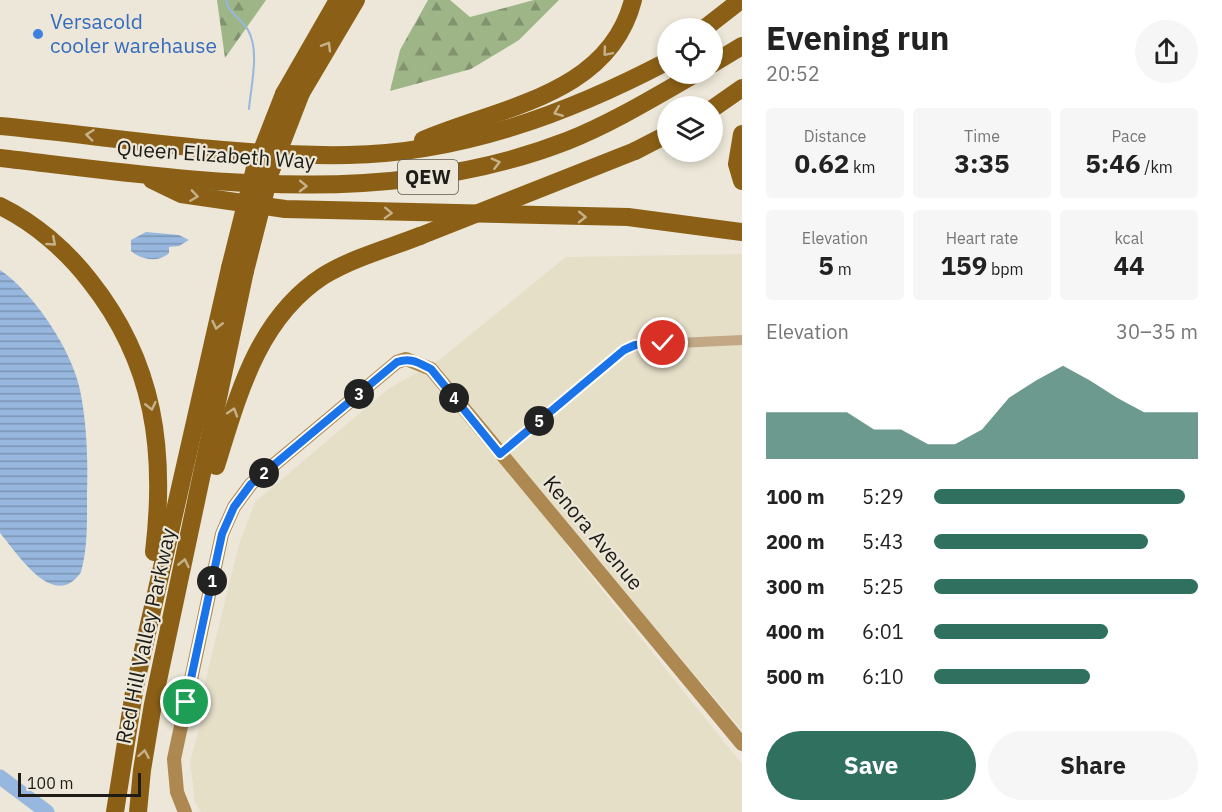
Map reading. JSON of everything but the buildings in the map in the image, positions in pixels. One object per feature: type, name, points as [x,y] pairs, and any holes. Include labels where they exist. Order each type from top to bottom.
[{"type":"highway","points":[[151,611],[238,269],[293,94],[338,0]]},
{"type":"highway","points":[[293,94],[356,0]]},
{"type":"highway","points":[[399,150],[458,125],[523,104],[575,79],[596,65],[619,36],[633,0]]},
{"type":"highway","points":[[718,18],[741,0]]},
{"type":"highway","points":[[723,26],[742,13]]},
{"type":"highway","points":[[723,57],[742,46]]},
{"type":"highway","name":"Queen Elizabeth Way","points":[[0,126],[299,154],[350,155],[399,150],[490,134],[545,117],[614,89],[657,67]]},
{"type":"highway","name":"Queen Elizabeth Way","points":[[0,158],[209,182],[332,186],[395,182],[453,173],[566,141],[620,117],[678,84]]},
{"type":"highway","points":[[723,101],[742,88]]},
{"type":"highway","points":[[742,134],[737,164],[742,181]]},
{"type":"highway","points":[[197,506],[214,471],[238,394],[255,354],[280,315],[324,276],[635,151],[657,140]]},
{"type":"highway","points":[[140,174],[181,194],[285,209],[628,217],[742,232]]},
{"type":"highway","points":[[0,206],[47,237],[77,264],[110,306],[140,365],[152,408],[160,483],[150,590],[151,611]]},
{"type":"highway","points":[[197,506],[238,269]]},
{"type":"highway","name":"Red Hill Valley Parkway","points":[[138,812],[142,770],[153,704],[197,506]]},
{"type":"highway","name":"Red Hill Valley Parkway","points":[[115,812],[135,686],[151,611]]},
{"type":"street","points":[[500,454],[624,350],[635,345],[742,340]]},
{"type":"street","name":"Kenora Avenue","points":[[185,812],[177,792],[174,759],[222,534],[234,507],[251,484],[397,362],[406,359],[431,369],[742,744]]},
{"type":"shaded area","points":[[742,254],[742,730],[576,536],[566,545],[742,764],[742,812],[201,812],[195,802],[190,761],[201,722],[202,695],[239,544],[255,502],[388,389],[439,360],[566,257]]},
{"type":"green space","points":[[217,0],[266,0],[225,58]]},
{"type":"green space","points":[[428,0],[450,0],[470,17],[534,0],[559,0],[519,40],[471,69],[390,91],[400,50]]},
{"type":"water","points":[[146,232],[179,235],[189,240],[179,246],[169,247],[169,253],[165,256],[155,259],[145,258],[131,251],[131,240]]},
{"type":"water","points":[[0,270],[25,292],[49,323],[69,357],[80,390],[87,455],[86,543],[81,572],[71,583],[59,586],[48,583],[37,575],[0,533]]},
{"type":"waterway","points":[[226,0],[229,9],[245,26],[252,38],[254,68],[249,109]]},
{"type":"waterway","points":[[0,777],[47,812]]},
{"type":"place","name":"Versacold cooler warehause","points":[[38,34]]},
{"type":"route","points":[[186,702],[222,534],[234,507],[251,484],[397,362],[406,359],[431,369],[500,454],[624,350],[644,343],[663,343]]}]
